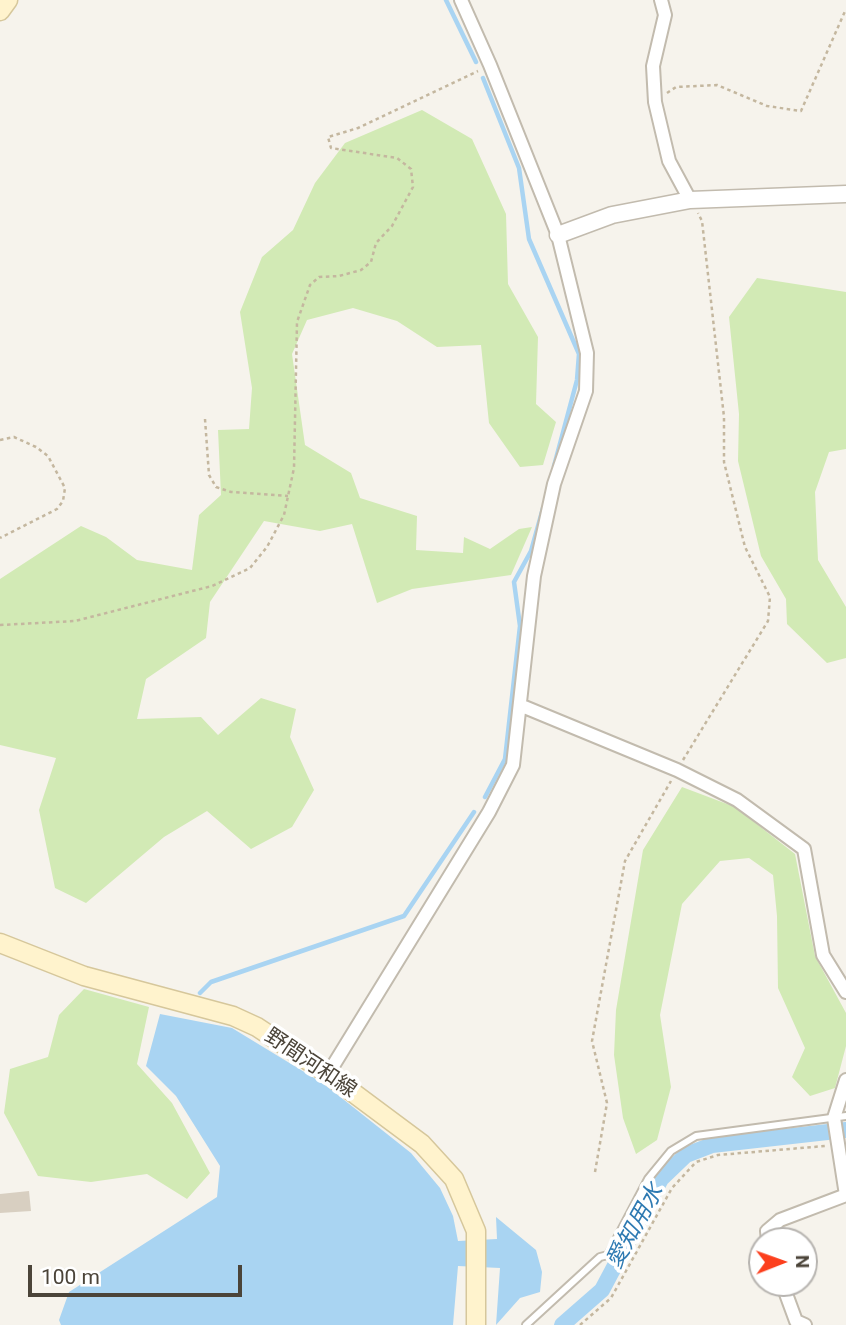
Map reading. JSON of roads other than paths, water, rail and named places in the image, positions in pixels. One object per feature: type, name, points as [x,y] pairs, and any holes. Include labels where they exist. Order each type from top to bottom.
[{"type":"main road","points":[[0,11],[8,0]]},
{"type":"main road","name":"野間河和線","points":[[0,943],[84,976],[233,1016],[257,1027],[328,1074],[439,1160],[454,1179],[476,1231],[476,1325]]},
{"type":"street","points":[[328,1074],[489,812],[513,765],[522,706],[534,576],[554,484],[586,391],[587,353],[558,234],[461,0]]},
{"type":"street","points":[[662,0],[665,15],[653,66],[655,102],[669,161],[690,200]]},
{"type":"street","points":[[558,234],[612,215],[690,200],[846,194]]},
{"type":"street","points":[[522,706],[677,770],[737,800],[804,849],[822,955],[846,992]]},
{"type":"street","points":[[772,1227],[780,1220],[846,1196],[840,1117],[846,1080]]},
{"type":"street","points":[[787,1297],[796,1321],[805,1325]]},
{"type":"lane","points":[[526,1325],[600,1257],[608,1255],[648,1178],[671,1151],[696,1136],[840,1117]]},
{"type":"water","points":[[160,1014],[232,1028],[324,1084],[411,1153],[440,1188],[453,1216],[458,1241],[497,1239],[496,1217],[536,1250],[542,1272],[540,1292],[520,1298],[496,1325],[500,1268],[458,1266],[453,1325],[61,1325],[59,1320],[69,1292],[217,1197],[220,1166],[176,1096],[146,1066]]},
{"type":"waterway","points":[[446,0],[476,62]]},
{"type":"waterway","points":[[483,78],[519,168],[529,239],[579,354],[577,380],[554,466]]},
{"type":"waterway","points":[[485,797],[505,759],[520,626],[514,582],[531,551],[543,508]]},
{"type":"waterway","points":[[200,993],[211,982],[404,916],[474,812]]},
{"type":"waterway","name":"愛知用水","points":[[562,1325],[602,1290],[661,1179],[686,1155],[712,1145],[846,1130]]}]
